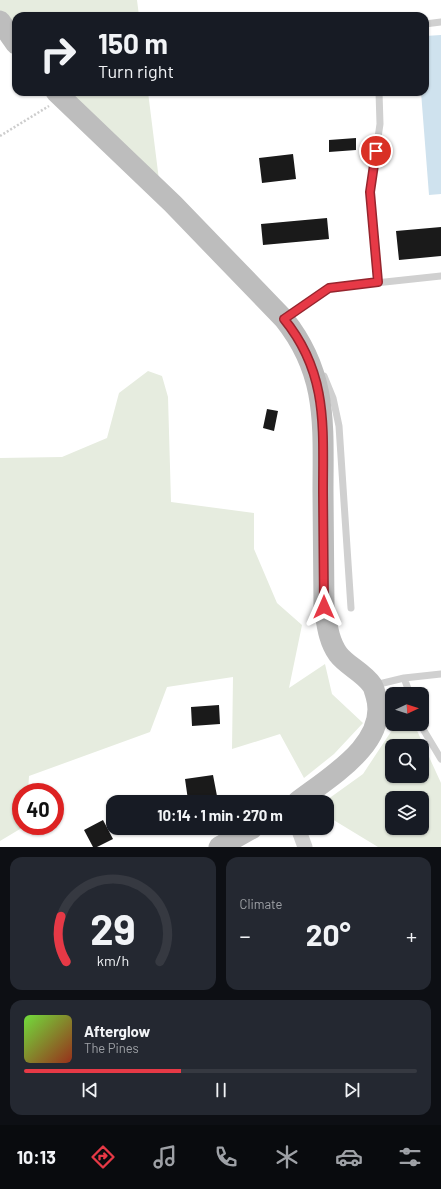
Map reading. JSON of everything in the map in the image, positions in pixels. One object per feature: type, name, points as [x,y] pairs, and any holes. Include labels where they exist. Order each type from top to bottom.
[{"type":"street","points":[[0,21],[12,38]]},
{"type":"street","points":[[59,96],[173,204],[284,319],[298,336],[309,360],[318,386],[323,417],[324,607],[328,634],[338,654],[373,685],[378,705],[377,720],[368,740],[352,760],[306,795]]},
{"type":"street","points":[[219,847],[240,835]]},
{"type":"street","points":[[301,835],[306,847]]},
{"type":"lane","points":[[429,24],[441,22]]},
{"type":"lane","points":[[378,282],[370,192],[380,124],[379,96]]},
{"type":"lane","points":[[284,319],[329,288],[441,276]]},
{"type":"lane","points":[[309,360],[324,376],[333,398],[339,426],[351,608]]},
{"type":"lane","points":[[373,685],[404,678],[441,674]]},
{"type":"lane","points":[[404,678],[407,687]]},
{"type":"lane","points":[[424,731],[441,759]]},
{"type":"path","points":[[0,136],[57,96]]},
{"type":"shaded area","points":[[0,0],[137,0],[138,12],[12,12],[12,31],[0,17]]},
{"type":"shaded area","points":[[69,96],[148,96],[159,180]]},
{"type":"shaded area","points":[[148,371],[162,376],[168,397],[171,502],[254,513],[254,549],[277,603],[302,625],[289,688],[325,664],[332,694],[363,723],[334,754],[304,778],[280,734],[232,749],[233,677],[167,687],[150,732],[29,776],[29,783],[12,783],[12,834],[0,841],[0,458],[62,457],[107,438],[119,393]]},
{"type":"shaded area","points":[[391,731],[417,731],[421,739],[386,739]]},
{"type":"shaded area","points":[[385,741],[385,783],[429,783],[429,757],[441,783],[441,847],[378,847],[334,820],[334,795],[363,774]]},
{"type":"water","points":[[441,35],[441,194],[429,195],[421,96],[429,96],[429,36]]},
{"type":"building","points":[[356,138],[356,150],[329,152],[329,140]]},
{"type":"building","points":[[293,154],[296,179],[262,183],[259,158]]},
{"type":"building","points":[[327,218],[329,239],[263,245],[261,224]]},
{"type":"building","points":[[441,227],[441,256],[399,260],[396,231]]},
{"type":"building","points":[[267,409],[278,411],[274,431],[263,428]]},
{"type":"building","points":[[219,705],[220,724],[192,726],[191,707]]},
{"type":"building","points":[[213,775],[217,795],[187,795],[185,779]]},
{"type":"building","points":[[103,820],[106,826],[106,835],[111,835],[113,839],[97,847],[93,847],[84,830]]},
{"type":"route","points":[[324,607],[323,417],[318,386],[309,360],[298,336],[284,319],[329,288],[378,282],[370,192],[376,151]]}]
